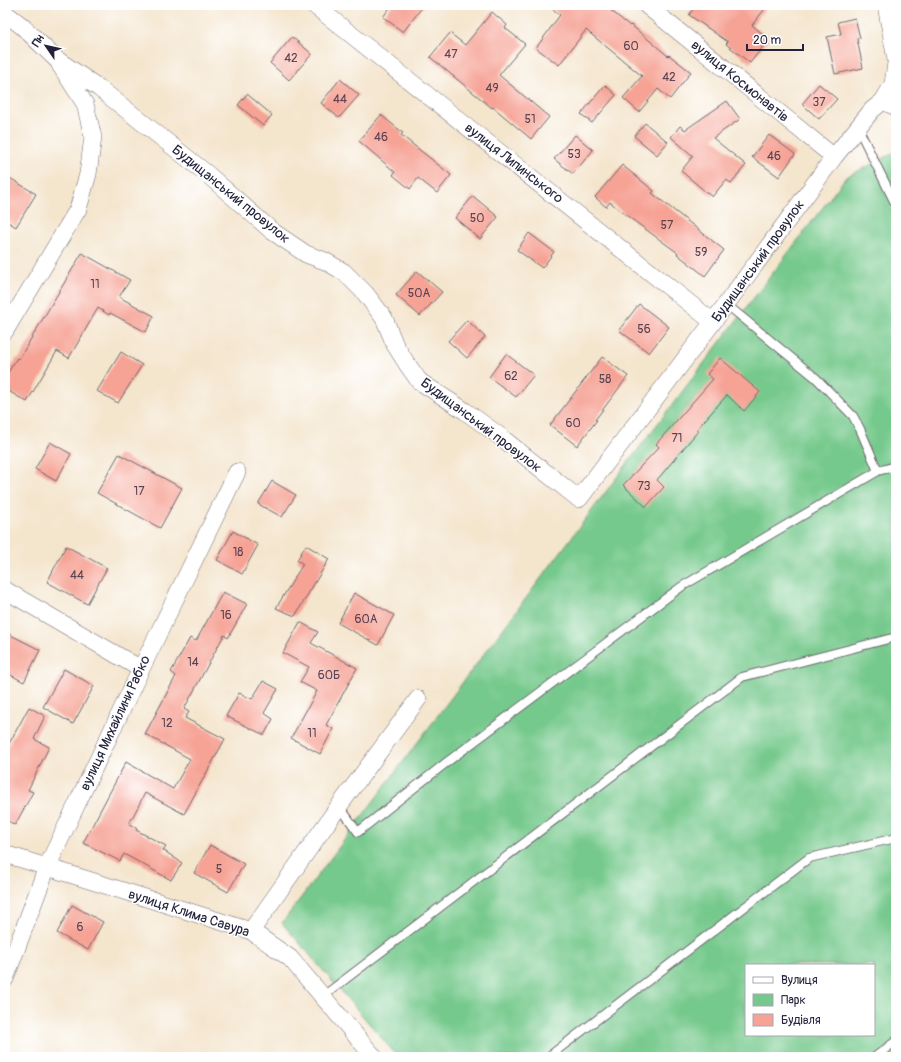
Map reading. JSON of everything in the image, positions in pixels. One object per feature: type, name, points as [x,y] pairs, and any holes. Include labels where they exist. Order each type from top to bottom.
[{"type":"street","name":"вулиця Липинського","points":[[314,5],[713,322]]},
{"type":"street","name":"вулиця Космонавтів","points":[[646,5],[834,157]]},
{"type":"street","points":[[886,5],[896,60]]},
{"type":"street","name":"Будищанський провулок","points":[[5,13],[22,26],[56,59],[98,88],[206,173],[272,231],[306,254],[325,261],[344,272],[365,293],[384,318],[395,345],[419,381],[497,434],[579,498],[713,322],[834,157],[872,110],[890,104],[896,64]]},
{"type":"street","points":[[5,331],[78,209],[88,174],[93,137],[85,104],[56,59]]},
{"type":"street","name":"вулиця Михайлини Рабко","points":[[5,979],[47,867],[236,472]]},
{"type":"street","points":[[5,590],[141,669]]},
{"type":"street","points":[[251,932],[339,806],[418,699]]},
{"type":"street","name":"вулиця Клима Савура","points":[[5,854],[251,932],[290,958],[374,1057]]},
{"type":"lane","points":[[858,128],[896,205]]},
{"type":"lane","points":[[726,304],[816,378],[853,416],[878,471]]},
{"type":"lane","points":[[339,806],[358,832],[454,757],[682,587],[878,471],[896,466]]},
{"type":"lane","points":[[322,997],[742,677],[896,637]]},
{"type":"lane","points":[[548,1057],[810,858],[896,838]]},
{"type":"lane","points":[[875,1057],[896,1041]]},
{"type":"green space","points":[[896,152],[896,1057],[398,1057],[282,923],[611,485],[846,177]]},
{"type":"building","points":[[392,5],[424,5],[403,32],[383,17]]},
{"type":"building","points":[[548,5],[604,5],[668,56],[669,55],[691,72],[670,99],[658,89],[639,112],[623,98],[642,76],[586,30],[559,65],[536,48],[560,15]]},
{"type":"building","points":[[696,5],[768,5],[752,25],[769,39],[750,63],[726,44],[728,42],[689,15]]},
{"type":"building","points":[[492,12],[507,25],[505,28],[525,44],[499,75],[549,117],[531,139],[430,57],[450,33],[465,45]]},
{"type":"building","points":[[855,18],[860,38],[857,39],[863,68],[835,74],[827,37],[841,34],[838,22]]},
{"type":"building","points":[[292,37],[312,54],[289,80],[270,63]]},
{"type":"building","points":[[340,79],[359,95],[339,118],[321,103]]},
{"type":"building","points":[[819,84],[837,99],[819,119],[802,104]]},
{"type":"building","points":[[605,85],[616,95],[592,123],[581,114]]},
{"type":"building","points":[[247,94],[272,115],[263,126],[238,105]]},
{"type":"building","points":[[727,101],[740,119],[713,138],[746,165],[731,183],[726,180],[712,197],[681,171],[693,156],[671,137],[680,126],[685,130]]},
{"type":"building","points":[[381,115],[403,133],[401,135],[451,175],[437,193],[418,178],[410,189],[393,175],[395,172],[359,141]]},
{"type":"building","points":[[645,123],[668,142],[657,155],[634,136]]},
{"type":"building","points":[[575,135],[593,150],[573,174],[554,159]]},
{"type":"building","points":[[769,135],[795,154],[779,177],[752,157]]},
{"type":"building","points":[[622,165],[654,191],[652,193],[724,250],[705,276],[677,254],[678,253],[610,202],[606,207],[595,197]]},
{"type":"building","points":[[5,175],[36,194],[16,227],[5,220]]},
{"type":"building","points":[[473,196],[498,217],[480,239],[455,218]]},
{"type":"building","points":[[529,233],[554,252],[542,268],[517,250]]},
{"type":"building","points":[[82,253],[130,280],[119,297],[154,316],[146,332],[110,313],[109,315],[98,308],[69,358],[57,351],[27,402],[5,389],[5,377],[17,358],[19,359]]},
{"type":"building","points":[[417,271],[442,292],[420,316],[396,295]]},
{"type":"building","points":[[639,304],[669,327],[649,353],[619,330]]},
{"type":"building","points":[[467,320],[485,337],[467,358],[448,341]]},
{"type":"building","points":[[121,352],[142,365],[118,403],[97,391]]},
{"type":"building","points":[[506,354],[534,375],[516,397],[489,377]]},
{"type":"building","points":[[602,357],[628,376],[577,446],[550,425]]},
{"type":"building","points":[[720,358],[760,392],[744,411],[727,395],[696,430],[698,431],[657,480],[664,487],[646,507],[623,485],[659,447],[656,444],[713,379],[707,374]]},
{"type":"building","points":[[50,442],[71,454],[56,481],[35,469]]},
{"type":"building","points":[[119,454],[182,488],[160,528],[97,493]]},
{"type":"building","points":[[272,481],[296,495],[282,517],[258,504]]},
{"type":"building","points":[[233,531],[258,545],[242,574],[217,560]]},
{"type":"building","points":[[306,545],[329,559],[295,616],[276,608],[303,564],[297,560]]},
{"type":"building","points":[[66,546],[107,568],[87,604],[47,582]]},
{"type":"building","points":[[223,592],[247,604],[228,638],[224,635],[184,709],[189,712],[185,718],[225,739],[184,814],[145,793],[129,824],[137,828],[136,830],[166,846],[163,850],[182,863],[171,880],[124,854],[120,861],[83,843],[126,762],[173,789],[190,759],[145,734],[176,676],[171,672],[190,638],[196,641]]},
{"type":"building","points":[[354,593],[394,615],[378,645],[338,623]]},
{"type":"building","points":[[300,622],[318,632],[311,643],[357,668],[326,725],[333,729],[320,754],[291,738],[317,691],[300,682],[309,667],[283,653]]},
{"type":"building","points":[[5,632],[40,650],[24,682],[5,672]]},
{"type":"building","points":[[64,669],[94,686],[73,724],[43,707]]},
{"type":"building","points":[[263,681],[278,689],[264,713],[273,719],[264,735],[226,716],[239,693],[252,699]]},
{"type":"building","points":[[29,707],[45,716],[34,739],[49,747],[28,790],[33,792],[15,825],[5,819],[5,751]]},
{"type":"building","points":[[210,845],[244,864],[228,892],[194,873]]},
{"type":"building","points":[[72,905],[103,922],[88,950],[57,933]]}]
